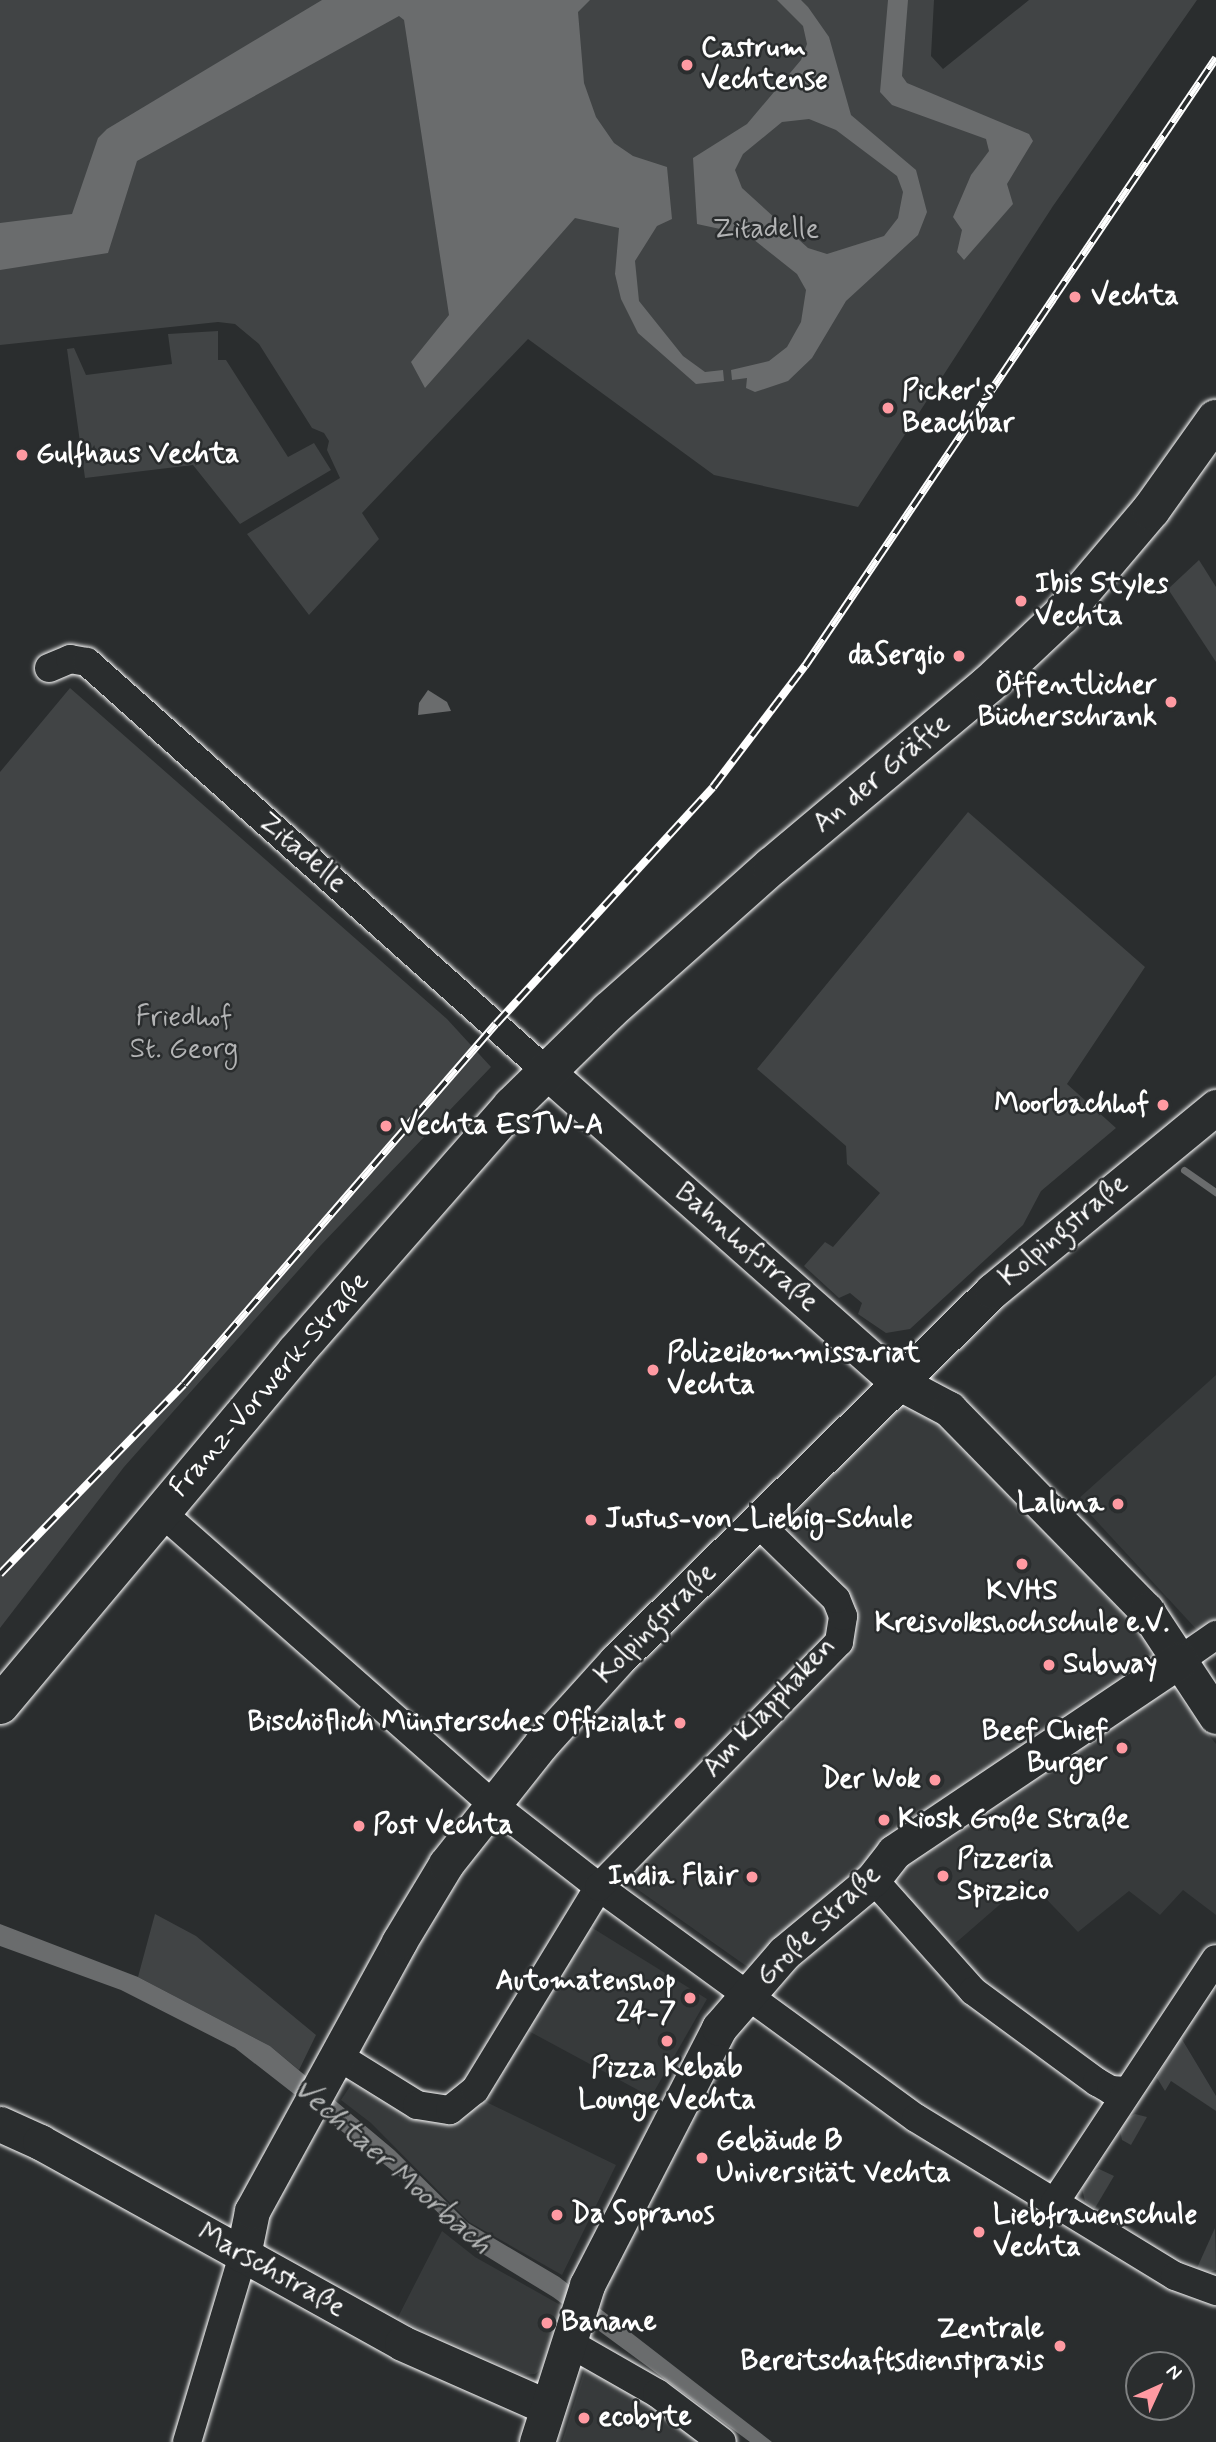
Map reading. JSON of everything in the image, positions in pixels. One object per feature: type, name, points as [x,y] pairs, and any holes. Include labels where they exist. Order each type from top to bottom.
[{"type":"main road","name":"An der Gräfte","points":[[546,1071],[762,875],[989,684],[1061,616],[1135,530],[1216,419]]},
{"type":"main road","name":"Franz-Vorwerk-Straße","points":[[0,1705],[161,1512],[546,1071]]},
{"type":"street","name":"Zitadelle","points":[[49,668],[70,659],[87,662],[546,1071]]},
{"type":"street","name":"Bahnhofstraße","points":[[546,1071],[898,1382],[949,1409],[1146,1610],[1216,1716]]},
{"type":"street","name":"Kolpingstraße","points":[[243,2255],[252,2211],[406,1930],[491,1803],[615,1661],[992,1291],[1216,1107]]},
{"type":"street","points":[[161,1512],[491,1803],[599,1887],[916,2118],[1175,2276],[1216,2291]]},
{"type":"street","name":"Am Klapphaken","points":[[333,2065],[418,2105],[450,2110],[475,2090],[599,1887],[839,1642],[843,1616],[836,1599],[758,1523]]},
{"type":"street","name":"Große Straße","points":[[537,2442],[574,2333],[587,2285],[701,2059],[747,1995],[784,1953],[873,1879],[894,1852],[1216,1635]]},
{"type":"street","points":[[873,1879],[973,1991],[1097,2082],[1111,2090],[1126,2091]]},
{"type":"street","points":[[1055,2202],[1126,2091],[1216,1959]]},
{"type":"street","name":"Marschstraße","points":[[0,2124],[40,2142],[402,2343],[547,2407]]},
{"type":"street","points":[[187,2442],[243,2255]]},
{"type":"street","points":[[574,2333],[722,2442]]},
{"type":"shaded area","points":[[1216,1375],[1216,1619],[1198,1631],[1077,1500]]},
{"type":"shaded area","points":[[912,1407],[941,1419],[1135,1619],[1150,1641],[1152,1662],[1216,1744],[1216,1915],[1183,1890],[1160,1915],[1129,1891],[1078,1932],[1028,1880],[951,1947],[873,1861],[752,1970],[620,1877],[845,1645],[847,1606],[774,1527],[854,1443],[897,1411]]},
{"type":"shaded area","points":[[586,1924],[707,1999],[651,2097],[523,2028]]},
{"type":"shaded area","points":[[366,2062],[433,2093],[480,2099],[616,2165],[562,2275],[469,2222],[371,2123],[341,2100]]},
{"type":"shaded area","points":[[442,2231],[475,2257],[564,2307],[548,2364],[535,2374],[522,2375],[397,2319]]},
{"type":"shaded area","points":[[587,2362],[710,2442],[562,2442]]},
{"type":"green space","name":"Zitadelle","points":[[0,0],[934,0],[931,56],[943,69],[1029,0],[1197,0],[1053,206],[858,507],[714,475],[528,339],[362,513],[379,539],[309,615],[247,534],[340,478],[327,450],[329,441],[324,433],[312,428],[259,344],[235,324],[218,322],[0,345]]},
{"type":"green space","points":[[218,331],[218,360],[226,360],[288,457],[314,443],[331,470],[240,524],[193,465],[85,478],[67,349],[74,348],[86,375],[172,364],[168,334]]},
{"type":"green space","points":[[1199,560],[1216,587],[1216,662],[1168,589]]},
{"type":"green space","name":"Friedhof St. Georg","points":[[70,688],[447,1019],[491,1067],[320,1246],[124,1467],[0,1628],[0,772]]},
{"type":"green space","points":[[968,812],[1145,967],[1067,1084],[1116,1128],[1041,1191],[1023,1225],[910,1329],[886,1333],[858,1314],[862,1303],[850,1293],[839,1298],[804,1266],[825,1242],[833,1247],[880,1193],[847,1164],[846,1146],[757,1069]]},
{"type":"green space","points":[[155,1914],[196,1936],[316,2035],[299,2070],[270,2046],[138,1977]]},
{"type":"green space","points":[[1180,2036],[1216,2096],[1216,2111],[1171,2081],[1165,2091],[1157,2078]]},
{"type":"green space","points":[[1135,2114],[1147,2117],[1131,2145],[1122,2140],[1120,2131],[1123,2120]]},
{"type":"green space","points":[[1099,2169],[1114,2176],[1095,2208],[1085,2201],[1081,2185],[1088,2174]]},
{"type":"green space","points":[[1215,2228],[1216,2270],[1206,2273],[1197,2268]]},
{"type":"water","points":[[322,0],[590,0],[578,12],[584,83],[596,117],[614,143],[633,156],[667,167],[672,219],[657,226],[635,261],[639,301],[683,356],[705,372],[723,370],[724,381],[696,384],[638,333],[621,299],[615,274],[619,228],[575,218],[425,388],[411,362],[449,315],[404,20],[399,16],[137,161],[108,253],[0,270],[0,223],[72,214],[98,138],[107,129]]},
{"type":"water","points":[[777,0],[801,0],[808,7],[829,37],[851,115],[916,170],[927,212],[918,235],[846,301],[812,358],[788,381],[755,392],[746,388],[747,378],[732,380],[731,370],[769,361],[787,347],[801,322],[806,290],[797,274],[748,235],[697,224],[693,158],[747,124],[801,60],[807,44],[803,26]],"holes":[[[809,119],[836,130],[897,176],[903,192],[898,218],[884,236],[827,254],[808,248],[742,188],[735,170],[743,154],[782,122]]]},
{"type":"water","points":[[888,0],[908,0],[902,76],[907,83],[1029,134],[1033,141],[1007,184],[1013,204],[964,260],[957,252],[962,230],[953,217],[971,175],[989,151],[986,139],[892,105],[880,92]]},
{"type":"water","points":[[428,690],[447,702],[451,711],[418,715],[419,703]]},
{"type":"water","name":"Vechtaer Moorbach","points":[[0,1924],[138,1977],[270,2046],[394,2150],[468,2223],[559,2277],[772,2442],[750,2442],[553,2297],[478,2251],[403,2179],[235,2048],[121,1990],[0,1946]]},
{"type":"waterway","points":[[1184,1170],[1216,1192]]},
{"type":"railway","points":[[0,1574],[184,1384],[496,1024],[713,787],[805,666],[1216,58]]},
{"type":"place","name":"Castrum Vechtense","points":[[687,65]]},
{"type":"place","name":"Vechta","points":[[1075,297]]},
{"type":"place","name":"Picker's Beachbar","points":[[888,408]]},
{"type":"place","name":"Gulfhaus Vechta","points":[[22,455]]},
{"type":"place","name":"Ibis Styles Vechta","points":[[1021,601]]},
{"type":"place","name":"daSergio","points":[[959,656]]},
{"type":"place","name":"Öffentlicher Bücherschrank","points":[[1171,702]]},
{"type":"place","name":"Moorbachhof","points":[[1163,1105]]},
{"type":"place","name":"Vechta ESTW-A","points":[[386,1126]]},
{"type":"place","name":"Polizeikommissariat Vechta","points":[[653,1370]]},
{"type":"place","name":"Laluna","points":[[1118,1504]]},
{"type":"place","name":"Justus-von_Liebig-Schule","points":[[591,1520]]},
{"type":"place","name":"KVHS Kreisvolkshochschule e.V.","points":[[1022,1564]]},
{"type":"place","name":"Subway","points":[[1049,1665]]},
{"type":"place","name":"Bischöflich Münstersches Offizialat","points":[[680,1723]]},
{"type":"place","name":"Beef Chief Burger","points":[[1122,1748]]},
{"type":"place","name":"Der Wok","points":[[935,1780]]},
{"type":"place","name":"Kiosk Große Straße","points":[[884,1820]]},
{"type":"place","name":"Post Vechta","points":[[359,1826]]},
{"type":"place","name":"Pizzeria Spizzico","points":[[943,1876]]},
{"type":"place","name":"India Flair","points":[[752,1877]]},
{"type":"place","name":"Automatenshop 24-7","points":[[690,1998]]},
{"type":"place","name":"Pizza Kebab Lounge Vechta","points":[[667,2041]]},
{"type":"place","name":"Gebäude B Universität Vechta","points":[[702,2158]]},
{"type":"place","name":"Da Sopranos","points":[[557,2215]]},
{"type":"place","name":"Liebfrauenschule Vechta","points":[[979,2232]]},
{"type":"place","name":"Banane","points":[[547,2323]]},
{"type":"place","name":"Zentrale Bereitschaftsdienstpraxis","points":[[1060,2346]]},
{"type":"place","name":"ecobyte","points":[[584,2418]]}]
